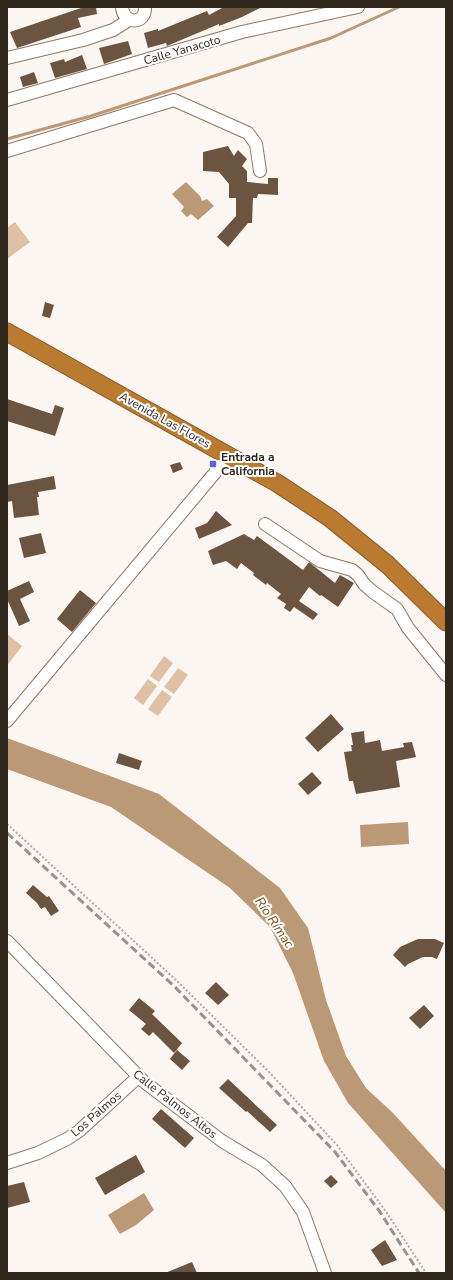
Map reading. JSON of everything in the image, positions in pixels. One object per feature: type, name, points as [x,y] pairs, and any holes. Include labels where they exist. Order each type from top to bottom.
[{"type":"highway","name":"Avenida Las Flores","points":[[7,332],[277,483],[330,518],[388,565],[446,622]]},
{"type":"street","points":[[122,7],[123,14],[129,20]]},
{"type":"street","points":[[7,58],[84,40],[113,30],[129,20],[136,20],[142,17],[145,14],[146,7]]},
{"type":"street","name":"Calle Yanacoto","points":[[7,100],[242,32],[358,7]]},
{"type":"street","points":[[7,151],[174,100],[248,133],[256,144],[260,171]]},
{"type":"street","points":[[7,721],[229,456]]},
{"type":"street","points":[[265,524],[320,561],[352,570],[358,575],[364,584],[373,592],[397,609],[408,628],[446,675]]},
{"type":"street","name":"Calle Palmos Altos","points":[[7,941],[138,1077],[222,1141],[262,1165],[285,1186],[303,1212],[325,1273]]},
{"type":"street","name":"Los Palmos","points":[[7,1163],[38,1153],[67,1139],[78,1131],[138,1077]]},
{"type":"path","points":[[7,824],[176,980],[270,1073],[337,1145],[387,1213],[426,1273]]},
{"type":"shaded area","points":[[15,222],[30,242],[7,259],[7,228]]},
{"type":"shaded area","points":[[7,634],[22,646],[7,666]]},
{"type":"shaded area","points":[[164,656],[173,663],[159,682],[150,676]]},
{"type":"shaded area","points":[[178,668],[188,675],[174,694],[164,687]]},
{"type":"shaded area","points":[[148,679],[157,686],[143,705],[134,698]]},
{"type":"shaded area","points":[[162,690],[172,697],[158,716],[148,709]]},
{"type":"water","points":[[186,182],[200,196],[202,201],[207,199],[214,206],[198,220],[191,214],[187,217],[181,211],[184,207],[172,194]]},
{"type":"water","name":"Río Rímac","points":[[7,738],[159,794],[280,888],[308,928],[326,1000],[346,1056],[366,1088],[393,1113],[446,1171],[446,1213],[348,1103],[324,1061],[293,973],[270,927],[230,888],[111,807],[7,769]]},
{"type":"water","points":[[408,822],[409,844],[361,847],[360,825]]},
{"type":"water","points":[[144,1193],[154,1210],[136,1225],[120,1234],[108,1215]]},
{"type":"building","points":[[81,7],[96,7],[97,14],[78,18],[81,27],[17,48],[10,32]]},
{"type":"building","points":[[224,7],[262,7],[242,17],[219,26],[219,24],[167,46],[166,43],[148,48],[144,33],[158,29],[158,31],[207,11],[209,15]]},
{"type":"building","points":[[128,41],[132,54],[104,64],[99,48]]},
{"type":"building","points":[[82,55],[87,69],[55,78],[50,63],[64,59],[65,62]]},
{"type":"building","points":[[34,72],[38,83],[23,87],[20,77]]},
{"type":"building","points":[[228,146],[234,156],[238,150],[247,159],[242,166],[247,171],[247,182],[268,184],[268,178],[278,178],[278,195],[258,194],[257,198],[253,198],[252,223],[248,223],[228,247],[217,237],[236,216],[236,198],[229,198],[229,184],[219,172],[203,171],[203,152]]},
{"type":"building","points":[[45,302],[54,305],[50,318],[42,316]]},
{"type":"building","points":[[7,399],[52,414],[55,405],[64,408],[55,436],[7,421]]},
{"type":"building","points":[[180,462],[183,469],[173,473],[170,465]]},
{"type":"building","points":[[54,476],[56,489],[38,492],[39,497],[37,497],[39,515],[14,518],[12,501],[7,502],[7,485]]},
{"type":"building","points":[[216,511],[232,525],[199,539],[195,528],[207,523]]},
{"type":"building","points":[[41,533],[46,553],[24,558],[19,538]]},
{"type":"building","points":[[244,534],[254,540],[257,536],[303,570],[309,562],[335,583],[340,575],[354,583],[338,607],[309,587],[299,601],[318,614],[313,620],[294,607],[290,612],[284,608],[286,604],[277,598],[281,594],[267,583],[266,585],[253,575],[254,573],[241,563],[237,569],[226,561],[213,565],[208,551]]},
{"type":"building","points":[[29,581],[34,592],[20,599],[30,621],[19,626],[7,599],[7,591]]},
{"type":"building","points":[[80,590],[96,603],[72,632],[57,619]]},
{"type":"building","points":[[331,714],[344,729],[318,752],[305,738]]},
{"type":"building","points":[[364,731],[365,743],[380,740],[382,751],[404,747],[403,743],[412,742],[416,757],[396,761],[400,787],[356,794],[353,781],[349,781],[344,752],[352,751],[351,745],[353,745],[351,733]]},
{"type":"building","points":[[119,753],[142,761],[139,770],[116,763]]},
{"type":"building","points":[[312,772],[322,783],[308,795],[298,784]]},
{"type":"building","points":[[33,885],[47,897],[49,896],[59,911],[51,916],[45,907],[41,909],[26,893]]},
{"type":"building","points":[[418,939],[435,939],[444,943],[437,959],[432,957],[423,957],[405,967],[393,955],[400,947]]},
{"type":"building","points":[[216,982],[229,995],[218,1005],[205,993]]},
{"type":"building","points":[[139,998],[155,1011],[152,1014],[182,1043],[174,1053],[153,1032],[149,1036],[141,1029],[146,1024],[129,1010]]},
{"type":"building","points":[[424,1005],[434,1016],[420,1029],[409,1018]]},
{"type":"building","points":[[177,1050],[190,1061],[182,1070],[170,1059]]},
{"type":"building","points":[[228,1079],[277,1125],[270,1132],[219,1088]]},
{"type":"building","points":[[161,1109],[194,1138],[185,1148],[152,1119]]},
{"type":"building","points":[[136,1155],[145,1172],[105,1195],[95,1178]]},
{"type":"building","points":[[331,1175],[338,1182],[331,1188],[324,1181]]},
{"type":"building","points":[[24,1182],[30,1202],[7,1208],[7,1186]]},
{"type":"building","points":[[385,1240],[397,1260],[382,1266],[371,1250]]},
{"type":"building","points":[[192,1262],[197,1273],[165,1273]]},
{"type":"waterway","points":[[7,139],[91,116],[331,38],[399,7]]},
{"type":"railway","points":[[7,833],[174,986],[335,1152],[380,1212],[419,1273]]},
{"type":"place","name":"Entrada a California","points":[[213,464]]}]
